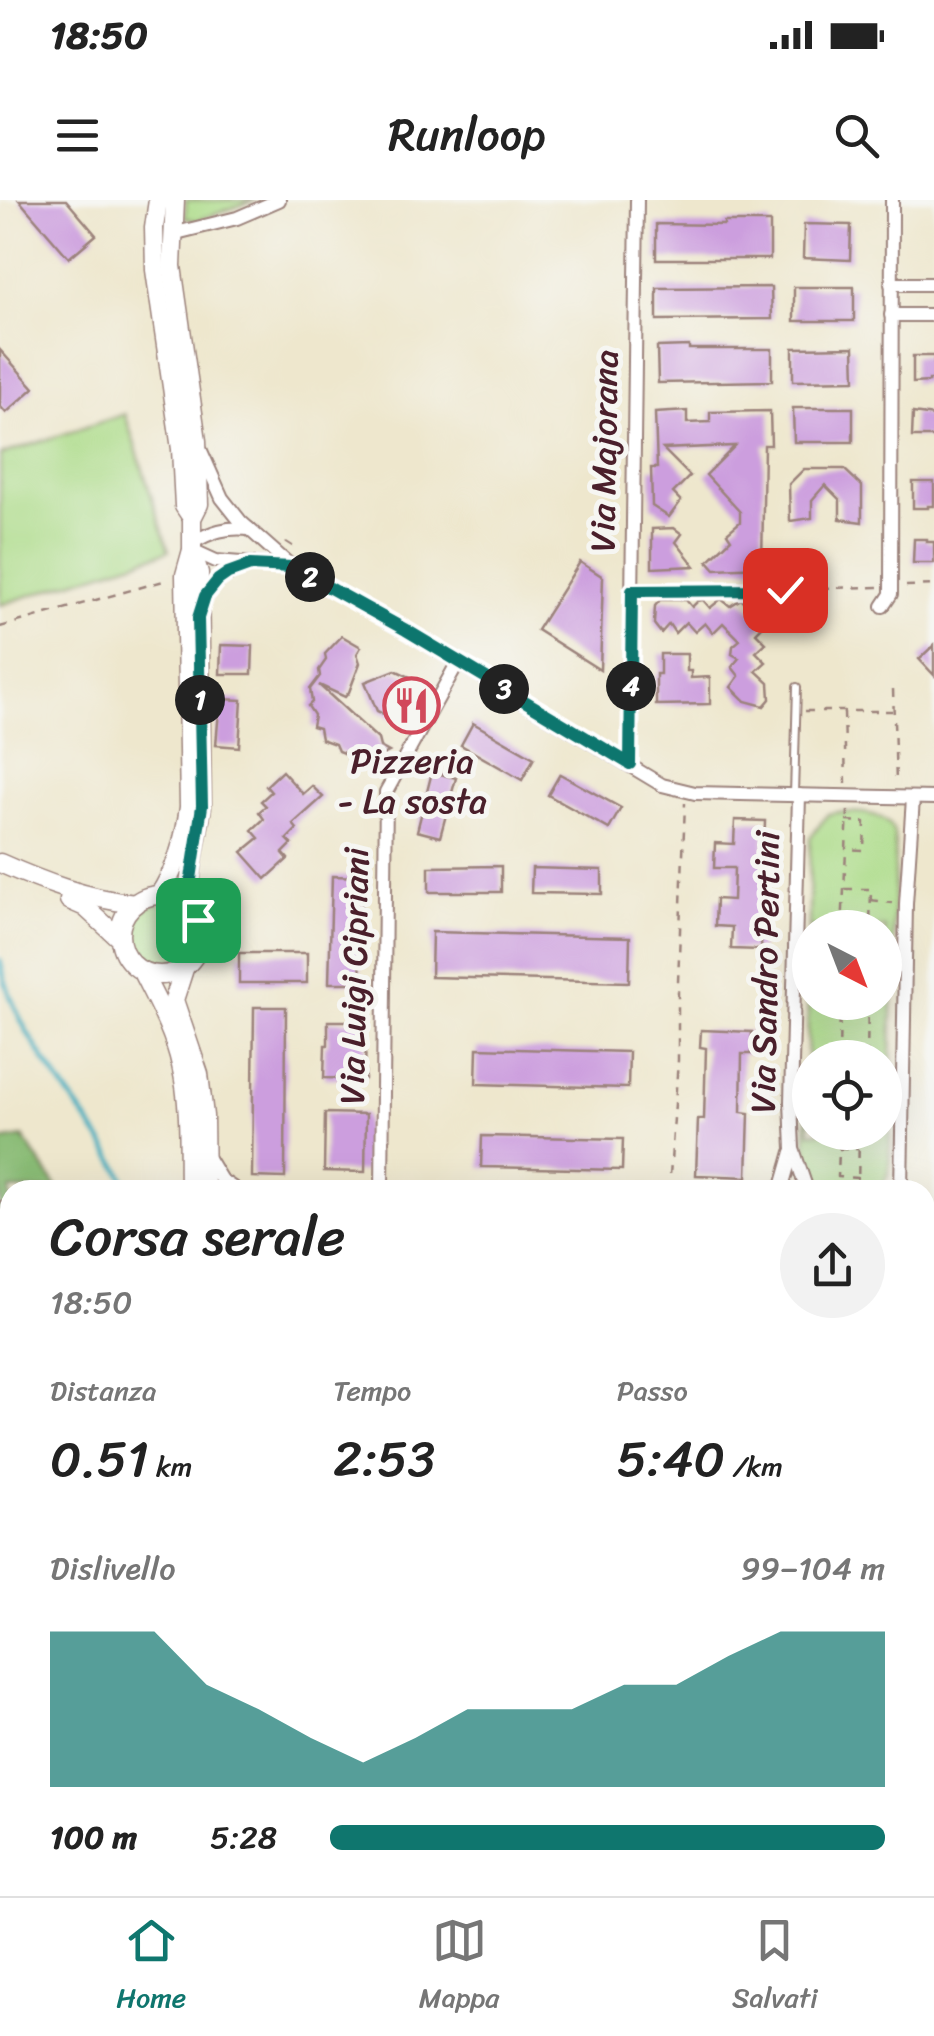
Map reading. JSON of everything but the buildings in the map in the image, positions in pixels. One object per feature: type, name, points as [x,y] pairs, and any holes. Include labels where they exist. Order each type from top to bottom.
[{"type":"street","points":[[158,200],[155,270],[181,449],[184,506],[192,518]]},
{"type":"street","points":[[159,895],[179,854],[189,807],[185,575],[192,547],[192,518],[199,504],[197,441],[172,266],[176,200]]},
{"type":"street","points":[[172,234],[237,218],[279,200]]},
{"type":"street","name":"Via Majorana","points":[[630,764],[636,200]]},
{"type":"street","points":[[883,606],[891,594],[892,200]]},
{"type":"street","points":[[892,284],[934,284]]},
{"type":"street","points":[[891,315],[934,316]]},
{"type":"street","points":[[197,441],[222,498],[249,529],[292,567],[662,785],[686,792],[934,798]]},
{"type":"street","points":[[192,547],[210,532],[228,527],[249,529]]},
{"type":"street","points":[[192,547],[216,561],[292,567]]},
{"type":"street","points":[[191,908],[191,872],[202,806],[199,574],[192,547]]},
{"type":"street","points":[[198,618],[205,596],[218,580],[250,565]]},
{"type":"street","name":"Via Luigi Cipriani","points":[[382,1180],[386,792],[458,662]]},
{"type":"street","name":"Via Sandro Pertini","points":[[792,1040],[796,795]]},
{"type":"street","points":[[901,1180],[906,904],[913,798]]},
{"type":"street","points":[[0,863],[86,897],[134,904]]},
{"type":"street","points":[[48,884],[85,907],[120,939],[127,958],[142,972],[166,1019],[188,1100],[189,1180]]},
{"type":"street","points":[[120,939],[122,924],[134,904],[144,898],[176,898],[191,908],[198,920],[200,942],[192,962],[163,976],[142,972]]},
{"type":"street","points":[[184,969],[174,1000],[199,1074],[205,1180]]},
{"type":"street","name":"Via Sandro Pertini","points":[[792,1041],[792,1126]]},
{"type":"street","name":"Via Sandro Pertini","points":[[783,1180],[793,1150]]},
{"type":"street","name":"Via Sandro Pertini","points":[[793,1150],[804,1180]]},
{"type":"street","points":[[204,1153],[221,1180]]},
{"type":"lane","points":[[796,795],[797,687]]},
{"type":"path","points":[[0,627],[185,575]]},
{"type":"path","points":[[632,591],[934,585]]},
{"type":"path","points":[[892,690],[896,797]]},
{"type":"path","points":[[796,711],[894,711]]},
{"type":"path","points":[[844,711],[846,787]]},
{"type":"path","points":[[670,1180],[678,1060],[686,792]]},
{"type":"path","points":[[842,910],[848,804]]},
{"type":"path","points":[[846,850],[864,850],[865,822],[847,821]]},
{"type":"path","points":[[843,888],[871,889],[870,910]]},
{"type":"path","points":[[870,900],[893,903]]},
{"type":"path","points":[[839,1150],[838,1177],[858,1178],[858,1150]]},
{"type":"green space","points":[[186,200],[256,200],[196,221],[185,217]]},
{"type":"green space","points":[[125,414],[169,551],[0,605],[0,455]]},
{"type":"green space","points":[[828,814],[868,814],[889,824],[895,847],[894,910],[809,910],[810,838]]},
{"type":"green space","points":[[160,904],[182,913],[191,935],[182,957],[160,966],[138,957],[129,935],[138,913]]},
{"type":"green space","points":[[808,1020],[892,1020],[891,1040],[808,1040]]},
{"type":"green space","points":[[23,1137],[52,1180],[0,1180],[0,1141]]},
{"type":"green space","points":[[806,1150],[889,1150],[885,1180],[809,1180]]},
{"type":"waterway","points":[[0,960],[24,1026],[111,1155],[124,1180]]},
{"type":"place","name":"Pizzeria - La sosta","points":[[412,705]]},
{"type":"route","points":[[198,920],[189,892],[202,806],[198,618],[205,596],[228,573],[250,565],[292,567],[630,764],[632,591],[785,590]]}]
